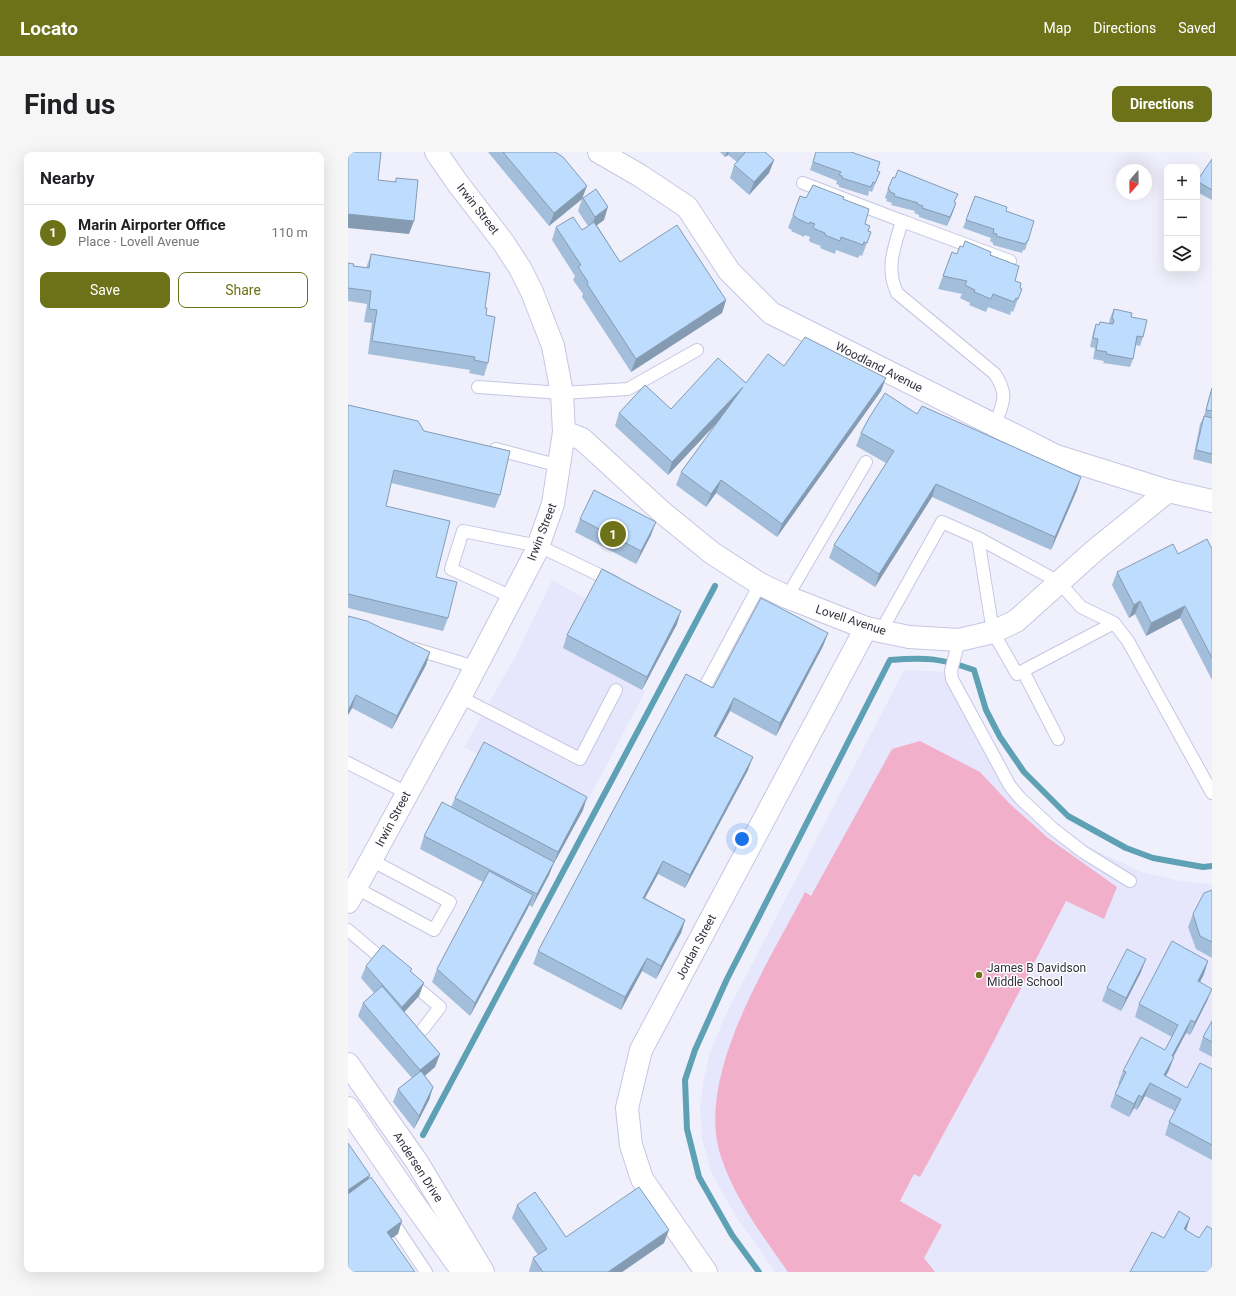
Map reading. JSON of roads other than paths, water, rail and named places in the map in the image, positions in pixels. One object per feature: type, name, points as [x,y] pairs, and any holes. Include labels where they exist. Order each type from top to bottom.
[{"type":"street","name":"Irwin Street","points":[[350,898],[460,697],[539,546],[553,504],[564,432],[562,393],[553,346],[520,268],[503,242],[459,185],[436,152]]},
{"type":"street","name":"Woodland Avenue","points":[[599,152],[639,175],[686,206],[729,271],[771,312],[1056,456],[1168,491],[1212,502]]},
{"type":"street","name":"Lovell Avenue","points":[[564,432],[582,440],[662,513],[705,548],[760,584],[788,597],[873,629],[957,648],[1016,621],[1059,582],[1168,491]]},
{"type":"street","name":"Jordan Street","points":[[706,1272],[642,1179],[631,1145],[628,1108],[641,1050],[873,629]]},
{"type":"street","name":"Andersen Drive","points":[[348,1064],[417,1162],[483,1272]]},
{"type":"street","name":"Andersen Drive","points":[[348,1108],[463,1272]]},
{"type":"lane","points":[[803,183],[1010,261]]},
{"type":"lane","points":[[902,221],[893,251],[891,267],[892,281],[897,292],[904,300],[995,374],[1003,387],[1004,398],[995,425]]},
{"type":"lane","points":[[478,387],[562,393],[628,389],[697,350]]},
{"type":"lane","points":[[484,446],[560,466]]},
{"type":"lane","points":[[788,597],[866,462]]},
{"type":"lane","points":[[873,629],[942,522],[978,538],[1059,582],[1081,607],[1114,623],[1128,641],[1212,793]]},
{"type":"lane","points":[[512,597],[451,569],[463,531],[539,546],[621,586]]},
{"type":"lane","points":[[978,538],[993,632],[1017,674],[1114,623]]},
{"type":"lane","points":[[701,694],[760,584]]},
{"type":"lane","points":[[400,644],[475,667]]},
{"type":"lane","points":[[957,648],[951,671],[952,679],[1010,786],[1020,798],[1052,828],[1083,852],[1130,881]]},
{"type":"lane","points":[[1023,671],[1058,739]]},
{"type":"lane","points":[[460,697],[580,759],[616,690]]},
{"type":"lane","points":[[348,763],[407,793]]},
{"type":"lane","points":[[350,898],[434,930],[450,902],[371,860]]},
{"type":"lane","points":[[348,930],[440,1007],[424,1029]]},
{"type":"lane","points":[[383,1208],[426,1272]]},
{"type":"waterway","points":[[423,1135],[715,586]]},
{"type":"waterway","points":[[759,1272],[732,1235],[699,1177],[687,1129],[685,1080],[695,1050],[727,979],[890,660],[932,659],[974,670],[986,710],[1000,737],[1024,772],[1068,816],[1126,848],[1153,858],[1203,867],[1212,866]]},
{"type":"place","name":"Marin Airporter Office","points":[[613,534]]},
{"type":"place","name":"James B Davidson Middle School","points":[[979,975]]}]
